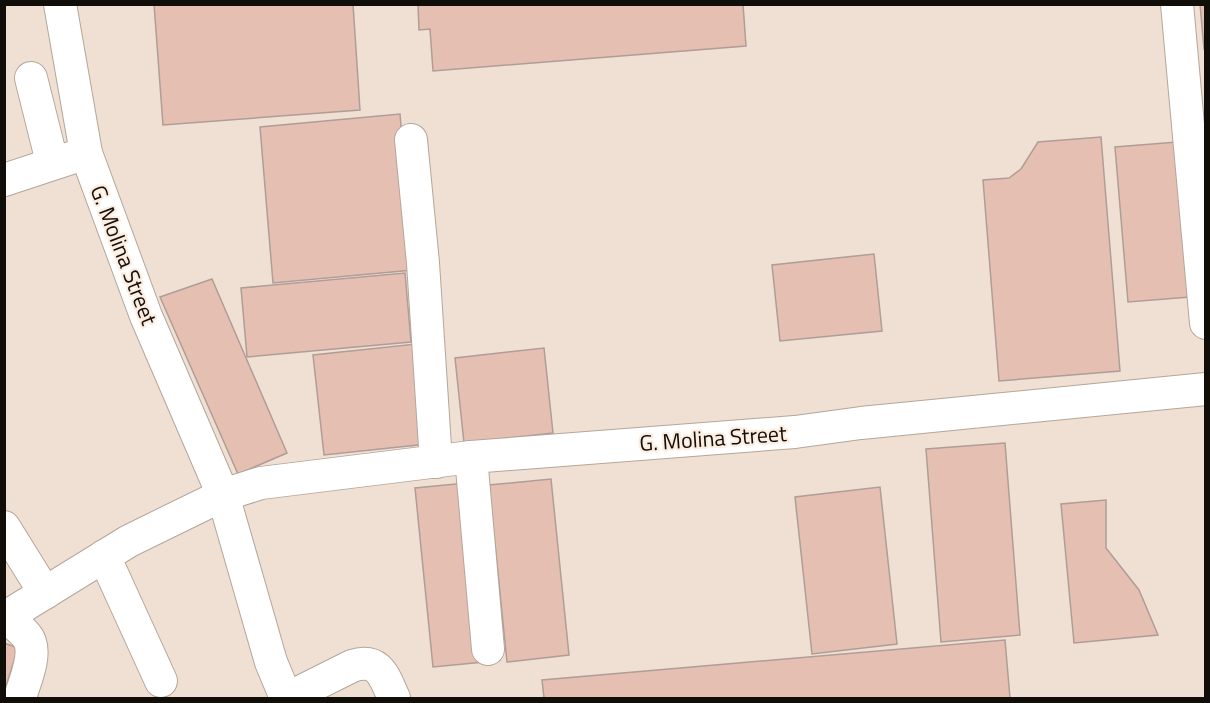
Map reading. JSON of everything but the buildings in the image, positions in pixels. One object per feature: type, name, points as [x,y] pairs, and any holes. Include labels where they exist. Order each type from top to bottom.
[{"type":"street","name":"G. Molina Street","points":[[60,4],[84,145],[146,316],[223,495]]},
{"type":"street","points":[[1177,4],[1206,323]]},
{"type":"street","points":[[25,163],[31,78]]},
{"type":"street","points":[[411,141],[423,263],[436,462]]},
{"type":"street","points":[[25,163],[84,145]]},
{"type":"street","points":[[25,163],[84,145]]},
{"type":"street","name":"G. Molina Street","points":[[6,618],[129,541],[223,495],[261,483],[471,457],[795,432],[861,423],[1206,389]]},
{"type":"street","points":[[471,457],[488,649]]},
{"type":"street","points":[[223,495],[271,662],[287,699],[362,663],[371,664],[381,671],[394,699]]},
{"type":"street","points":[[4,527],[45,593]]},
{"type":"street","points":[[104,556],[161,681]]},
{"type":"street","points":[[6,618],[30,641],[29,669],[20,699]]}]
